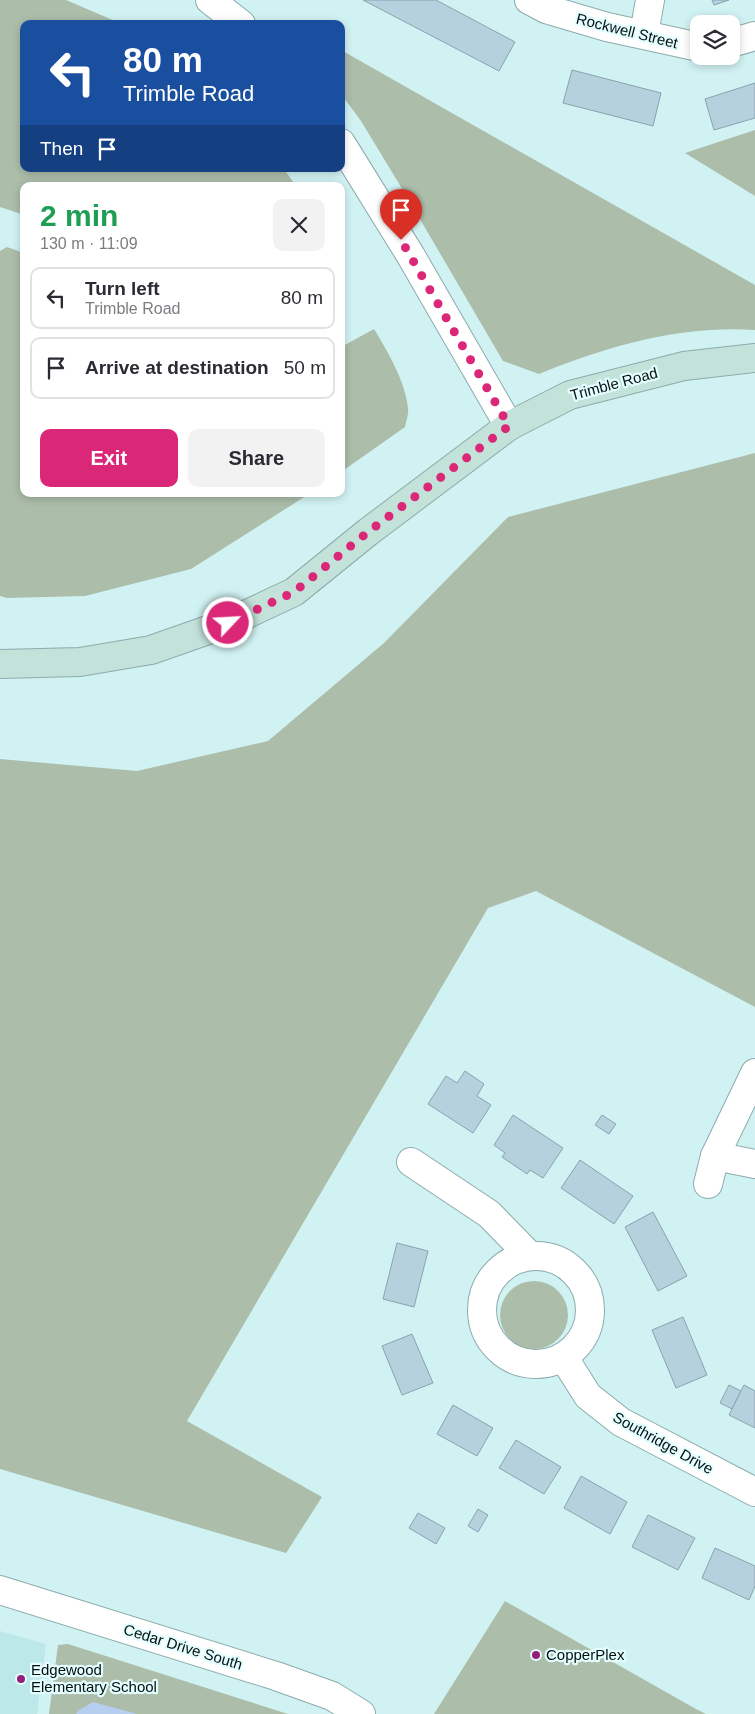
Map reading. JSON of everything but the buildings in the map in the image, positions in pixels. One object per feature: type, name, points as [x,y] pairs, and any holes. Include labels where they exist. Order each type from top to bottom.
[{"type":"street","points":[[210,0],[236,20]]},
{"type":"street","name":"Rockwell Street","points":[[529,0],[546,9],[607,27],[690,46]]},
{"type":"street","points":[[644,34],[650,0]]},
{"type":"street","points":[[740,40],[755,36]]},
{"type":"street","points":[[345,149],[411,256],[509,426]]},
{"type":"street","name":"Trimble Road","points":[[0,664],[80,662],[151,650],[228,623],[294,592],[368,532],[509,426],[570,395],[684,366],[755,358]]},
{"type":"street","points":[[708,1184],[715,1156],[755,1073]]},
{"type":"street","points":[[715,1156],[755,1164]]},
{"type":"street","points":[[411,1162],[489,1214],[530,1256]]},
{"type":"street","points":[[530,1256],[551,1258],[570,1267],[584,1283],[591,1304],[589,1325],[580,1344],[564,1358],[543,1364],[522,1363],[503,1353],[489,1337],[482,1317],[484,1296],[494,1276],[510,1262],[530,1256]]},
{"type":"street","name":"Southridge Drive","points":[[564,1358],[588,1396],[621,1422],[755,1492]]},
{"type":"street","name":"Cedar Drive South","points":[[0,1590],[276,1676],[332,1696],[361,1714]]},
{"type":"shaded area","name":"Edgewood Elementary School","points":[[0,1631],[46,1644],[37,1714],[0,1714]]},
{"type":"shaded area","points":[[93,1702],[137,1714],[76,1714],[79,1710]]},
{"type":"green space","points":[[0,0],[66,0],[113,20],[20,20],[20,172],[286,172],[293,182],[20,182],[20,214],[0,207]]},
{"type":"green space","points":[[345,52],[755,285],[755,330],[727,329],[672,334],[618,346],[539,374],[503,361],[361,121],[345,99]]},
{"type":"green space","points":[[755,130],[755,196],[685,153]]},
{"type":"green space","points":[[7,247],[20,252],[20,497],[304,497],[191,569],[85,596],[7,598],[0,596],[0,251]]},
{"type":"green space","points":[[374,329],[400,378],[408,410],[405,427],[345,469],[345,345]]},
{"type":"green space","points":[[755,453],[755,1007],[536,891],[488,908],[187,1421],[322,1497],[286,1553],[0,1469],[0,759],[137,771],[268,741],[384,643],[508,517]]},
{"type":"green space","points":[[541,1281],[553,1287],[562,1296],[568,1308],[566,1328],[558,1339],[541,1349],[527,1349],[510,1339],[502,1328],[500,1308],[510,1291],[521,1283]]},
{"type":"green space","name":"CopperPlex","points":[[505,1601],[696,1709],[706,1714],[434,1714]]},
{"type":"green space","points":[[68,1644],[288,1714],[49,1714],[58,1645]]},
{"type":"place","name":"CopperPlex","points":[[536,1655]]},
{"type":"place","name":"Edgewood Elementary School","points":[[21,1679]]},
{"type":"route","points":[[228,623],[294,592],[368,532],[509,426],[401,240]]}]
